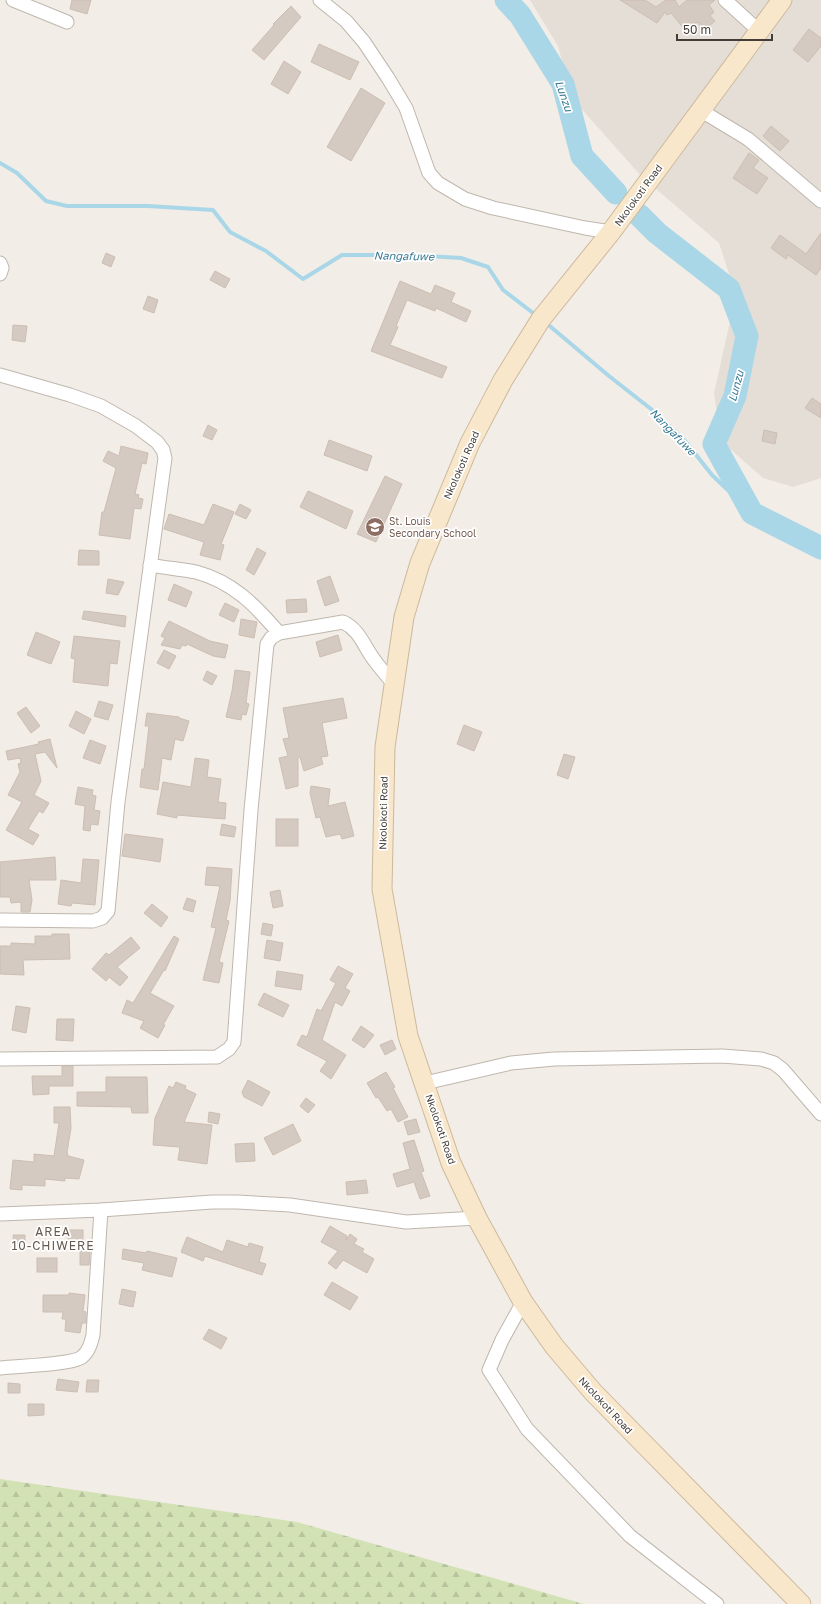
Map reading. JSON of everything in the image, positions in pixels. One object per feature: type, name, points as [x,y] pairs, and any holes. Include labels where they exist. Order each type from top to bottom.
[{"type":"main road","name":"Nkolokoti Road","points":[[782,0],[611,232],[541,319],[504,380],[470,443],[420,563],[404,616],[385,746],[382,889],[408,1036],[452,1163],[478,1218],[523,1302],[554,1346],[593,1392],[801,1604]]},
{"type":"street","points":[[13,0],[67,22]]},
{"type":"street","points":[[320,0],[346,21],[360,36],[388,78],[406,108],[429,173],[438,183],[465,199],[493,208],[585,228],[611,232]]},
{"type":"street","points":[[726,0],[759,31]]},
{"type":"street","points":[[700,110],[748,138],[821,201]]},
{"type":"street","points":[[0,263],[2,268],[0,274]]},
{"type":"street","points":[[0,375],[70,395],[101,406],[136,426],[158,442],[163,450],[164,458],[118,802],[108,911],[102,918],[93,921],[0,920]]},
{"type":"street","points":[[150,566],[196,572],[226,584],[241,593],[258,608],[279,633]]},
{"type":"street","points":[[0,1059],[217,1057],[225,1052],[234,1042],[250,810],[267,644],[279,633],[343,622],[356,630],[374,660],[393,683]]},
{"type":"street","points":[[425,1083],[511,1063],[554,1059],[722,1056],[761,1059],[774,1063],[783,1070],[821,1114]]},
{"type":"street","points":[[0,1214],[102,1210],[212,1202],[238,1202],[290,1205],[406,1222],[478,1218]]},
{"type":"street","points":[[0,1368],[67,1362],[81,1358],[87,1352],[93,1335],[102,1210]]},
{"type":"street","points":[[523,1302],[502,1340],[490,1370],[523,1423],[630,1536],[717,1604]]},
{"type":"shaded area","points":[[530,0],[821,0],[821,478],[793,487],[763,478],[721,441],[714,393],[736,295],[719,243],[641,176],[572,98],[558,46]]},
{"type":"green space","points":[[0,1479],[297,1522],[584,1604],[0,1604]]},
{"type":"building","points":[[72,0],[91,0],[87,14],[70,9]]},
{"type":"building","points":[[620,0],[645,0],[656,7],[666,0],[675,0],[679,7],[687,0],[715,0],[709,5],[714,12],[710,16],[715,21],[704,30],[697,22],[686,31],[671,13],[667,15],[665,12],[657,23]]},
{"type":"building","points":[[291,6],[301,17],[264,60],[252,50],[274,25],[273,24]]},
{"type":"building","points":[[809,29],[821,38],[821,46],[808,62],[793,50]]},
{"type":"building","points":[[319,44],[359,62],[350,80],[311,62]]},
{"type":"building","points":[[284,61],[301,72],[288,94],[271,84]]},
{"type":"building","points":[[361,88],[385,103],[351,161],[327,147]]},
{"type":"building","points":[[771,126],[789,141],[780,151],[763,136]]},
{"type":"building","points":[[749,153],[759,160],[753,168],[768,178],[757,194],[733,178]]},
{"type":"building","points":[[821,233],[821,268],[816,275],[788,255],[786,259],[771,248],[780,235],[806,254]]},
{"type":"building","points":[[106,253],[115,257],[111,267],[102,263]]},
{"type":"building","points":[[215,271],[230,279],[225,288],[210,280]]},
{"type":"building","points":[[400,281],[431,294],[435,285],[455,293],[451,302],[471,311],[466,322],[436,308],[435,311],[407,300],[390,345],[447,367],[442,378],[371,351]]},
{"type":"building","points":[[148,296],[158,300],[154,313],[143,309]]},
{"type":"building","points":[[13,325],[27,326],[25,342],[12,340]]},
{"type":"building","points":[[812,398],[821,404],[821,418],[805,408]]},
{"type":"building","points":[[208,425],[217,430],[212,440],[203,436]]},
{"type":"building","points":[[764,430],[777,433],[775,444],[762,441]]},
{"type":"building","points":[[329,440],[372,456],[367,471],[324,455]]},
{"type":"building","points":[[121,446],[148,453],[146,464],[142,463],[135,494],[139,495],[138,498],[143,499],[141,509],[134,508],[130,539],[99,535],[102,512],[104,512],[116,468],[103,461],[108,451],[119,456]]},
{"type":"building","points":[[385,476],[402,484],[376,542],[357,534]]},
{"type":"building","points":[[308,491],[353,511],[346,529],[300,507]]},
{"type":"building","points":[[213,504],[234,512],[221,544],[224,545],[220,560],[200,555],[204,542],[164,529],[169,514],[204,525]]},
{"type":"building","points":[[240,504],[251,510],[246,519],[235,514]]},
{"type":"building","points":[[257,548],[266,553],[254,575],[246,570]]},
{"type":"building","points":[[79,550],[99,551],[99,565],[78,565]]},
{"type":"building","points":[[330,576],[339,601],[325,606],[317,581]]},
{"type":"building","points":[[108,579],[124,582],[118,595],[106,593]]},
{"type":"building","points":[[174,584],[192,592],[186,607],[168,600]]},
{"type":"building","points":[[306,599],[307,612],[287,613],[286,600]]},
{"type":"building","points":[[225,603],[239,610],[234,622],[219,615]]},
{"type":"building","points":[[84,611],[126,616],[125,627],[82,619]]},
{"type":"building","points":[[241,619],[257,622],[254,638],[239,635]]},
{"type":"building","points":[[169,621],[210,641],[228,645],[225,658],[213,656],[187,644],[186,646],[182,645],[180,649],[161,645],[165,638],[161,636]]},
{"type":"building","points":[[36,632],[60,642],[51,664],[27,655]]},
{"type":"building","points":[[338,635],[342,650],[320,657],[316,642]]},
{"type":"building","points":[[74,636],[120,641],[117,664],[110,663],[108,686],[73,682],[75,659],[71,658]]},
{"type":"building","points":[[164,650],[176,656],[169,669],[157,663]]},
{"type":"building","points":[[235,670],[250,672],[246,703],[249,704],[246,715],[242,714],[241,720],[226,717]]},
{"type":"building","points":[[207,671],[217,676],[212,685],[203,680]]},
{"type":"building","points":[[343,698],[347,718],[322,723],[328,756],[321,757],[323,764],[304,771],[300,757],[298,758],[298,786],[286,789],[279,758],[288,756],[283,739],[289,738],[283,708]]},
{"type":"building","points":[[99,701],[113,705],[108,720],[94,716]]},
{"type":"building","points":[[26,707],[40,726],[31,733],[17,713]]},
{"type":"building","points":[[76,711],[91,719],[84,734],[69,726]]},
{"type":"building","points":[[147,713],[179,717],[189,721],[183,741],[175,739],[171,760],[162,758],[158,790],[140,787],[142,769],[144,769],[149,726],[145,726]]},
{"type":"building","points":[[464,725],[482,732],[474,751],[457,744]]},
{"type":"building","points":[[50,739],[57,768],[45,752],[35,754],[41,781],[34,795],[49,803],[43,813],[39,811],[28,829],[39,835],[33,845],[6,830],[22,802],[8,795],[20,772],[18,764],[21,763],[20,758],[8,760],[6,751],[39,744],[38,742]]},
{"type":"building","points":[[90,740],[106,746],[100,764],[83,758]]},
{"type":"building","points":[[564,754],[575,757],[568,779],[557,775]]},
{"type":"building","points":[[195,758],[209,760],[207,777],[221,779],[218,802],[226,803],[225,819],[177,815],[177,818],[157,814],[163,782],[191,787]]},
{"type":"building","points":[[311,786],[330,789],[328,806],[345,802],[354,836],[342,839],[340,834],[326,837],[320,817],[316,818],[310,793]]},
{"type":"building","points":[[78,787],[93,790],[92,795],[96,796],[94,810],[100,811],[98,825],[91,824],[90,831],[83,830],[85,806],[75,804]]},
{"type":"building","points":[[276,819],[298,819],[298,846],[276,846]]},
{"type":"building","points":[[222,824],[236,827],[234,837],[220,835]]},
{"type":"building","points":[[125,834],[163,839],[160,862],[122,856]]},
{"type":"building","points":[[55,857],[56,880],[29,880],[32,900],[30,912],[21,912],[21,902],[11,903],[10,897],[0,897],[0,862]]},
{"type":"building","points":[[83,859],[99,860],[95,905],[72,903],[71,906],[58,904],[61,880],[81,883]]},
{"type":"building","points":[[207,867],[232,869],[230,901],[226,920],[229,921],[219,962],[223,963],[219,983],[203,980],[216,928],[211,927],[220,886],[205,885]]},
{"type":"building","points":[[280,890],[283,906],[273,908],[270,892]]},
{"type":"building","points":[[187,898],[196,901],[193,912],[183,909]]},
{"type":"building","points":[[152,904],[168,917],[161,927],[144,913]]},
{"type":"building","points":[[263,923],[273,925],[271,936],[261,934]]},
{"type":"building","points":[[52,934],[69,934],[70,959],[23,960],[24,975],[0,974],[0,946],[11,946],[11,943],[35,944],[35,936],[52,936]]},
{"type":"building","points":[[174,936],[179,939],[165,971],[164,970],[150,993],[174,1006],[163,1025],[165,1025],[158,1038],[140,1028],[144,1021],[122,1013],[127,1000],[133,1003]]},
{"type":"building","points":[[131,937],[140,948],[117,967],[128,977],[120,986],[109,977],[106,981],[92,969],[106,953],[109,955]]},
{"type":"building","points":[[267,940],[283,943],[280,961],[264,958]]},
{"type":"building","points":[[338,966],[353,974],[345,988],[350,991],[342,1006],[335,1002],[322,1040],[346,1055],[331,1079],[320,1071],[327,1061],[297,1045],[302,1035],[307,1037],[317,1009],[321,1011],[336,983],[330,980]]},
{"type":"building","points":[[277,971],[303,975],[301,990],[275,986]]},
{"type":"building","points":[[264,993],[289,1005],[283,1017],[258,1005]]},
{"type":"building","points":[[16,1006],[30,1008],[26,1033],[12,1030]]},
{"type":"building","points":[[57,1019],[74,1019],[73,1041],[56,1040]]},
{"type":"building","points":[[361,1026],[374,1035],[364,1048],[352,1040]]},
{"type":"building","points":[[392,1040],[396,1049],[385,1055],[380,1045]]},
{"type":"building","points":[[62,1066],[73,1066],[73,1086],[49,1086],[49,1094],[33,1095],[32,1076],[62,1076]]},
{"type":"building","points":[[386,1072],[395,1087],[393,1088],[408,1117],[398,1122],[391,1109],[387,1111],[378,1097],[376,1098],[367,1083]]},
{"type":"building","points":[[106,1077],[147,1077],[148,1113],[132,1113],[131,1107],[77,1106],[77,1092],[106,1092]]},
{"type":"building","points":[[248,1080],[270,1092],[262,1106],[244,1097],[242,1092]]},
{"type":"building","points":[[176,1082],[186,1086],[185,1089],[196,1094],[184,1122],[212,1125],[207,1164],[178,1160],[180,1147],[153,1145],[155,1118],[169,1086],[173,1088]]},
{"type":"building","points":[[306,1098],[315,1105],[308,1113],[300,1106]]},
{"type":"building","points":[[54,1107],[70,1107],[71,1128],[67,1152],[68,1156],[84,1160],[79,1179],[65,1178],[65,1181],[45,1179],[45,1186],[22,1185],[22,1190],[10,1189],[13,1160],[34,1162],[34,1154],[54,1156],[59,1123],[54,1123]]},
{"type":"building","points":[[209,1112],[220,1114],[218,1124],[208,1122]]},
{"type":"building","points":[[416,1119],[420,1132],[408,1135],[404,1122]]},
{"type":"building","points":[[293,1124],[301,1141],[273,1155],[264,1138]]},
{"type":"building","points":[[414,1140],[424,1171],[421,1172],[430,1196],[420,1199],[414,1182],[397,1187],[393,1174],[410,1169],[403,1143]]},
{"type":"building","points":[[254,1143],[255,1161],[236,1162],[235,1144]]},
{"type":"building","points":[[366,1180],[368,1193],[347,1195],[346,1182]]},
{"type":"building","points":[[330,1226],[347,1236],[346,1240],[350,1234],[357,1239],[354,1244],[364,1249],[362,1252],[374,1259],[367,1273],[343,1260],[336,1269],[328,1263],[338,1251],[321,1242]]},
{"type":"building","points":[[68,1230],[83,1230],[83,1243],[68,1243]]},
{"type":"building","points":[[13,1235],[25,1235],[25,1246],[14,1246]]},
{"type":"building","points":[[187,1237],[223,1252],[227,1240],[248,1247],[249,1243],[263,1247],[259,1262],[266,1264],[262,1275],[205,1256],[203,1261],[181,1252]]},
{"type":"building","points":[[123,1249],[146,1253],[147,1251],[177,1258],[172,1277],[142,1270],[144,1263],[122,1259]]},
{"type":"building","points":[[80,1251],[90,1251],[89,1265],[80,1265]]},
{"type":"building","points":[[37,1258],[57,1258],[57,1272],[37,1272]]},
{"type":"building","points":[[332,1282],[358,1297],[350,1310],[324,1295]]},
{"type":"building","points":[[122,1289],[136,1292],[133,1307],[119,1304]]},
{"type":"building","points":[[69,1293],[85,1295],[83,1311],[86,1312],[86,1323],[82,1323],[80,1333],[65,1331],[66,1319],[62,1319],[63,1312],[43,1312],[43,1295],[69,1295]]},
{"type":"building","points":[[209,1329],[227,1338],[221,1349],[203,1339]]},
{"type":"building","points":[[58,1379],[79,1382],[77,1392],[56,1390]]},
{"type":"building","points":[[87,1380],[99,1380],[98,1392],[86,1392]]},
{"type":"building","points":[[8,1383],[20,1384],[20,1393],[8,1393]]},
{"type":"building","points":[[28,1404],[44,1404],[44,1415],[28,1416]]},
{"type":"waterway","name":"Lunzu","points":[[506,0],[520,15],[563,84],[582,156],[616,193]]},
{"type":"waterway","name":"Nangafuwe","points":[[0,163],[17,173],[46,201],[67,206],[148,206],[213,210],[230,232],[266,251],[303,279],[342,255],[410,255],[461,258],[488,267],[503,290],[537,316]]},
{"type":"waterway","name":"Lunzu","points":[[639,215],[657,233],[729,289],[747,336],[735,396],[714,444],[752,513],[821,548]]},
{"type":"waterway","name":"Nangafuwe","points":[[545,322],[651,409],[686,442],[712,475],[752,513]]},
{"type":"place","name":"St. Louis Secondary School","points":[[375,527]]},
{"type":"district","name":"AREA 10-CHIWERE","points":[[53,1239]]}]
